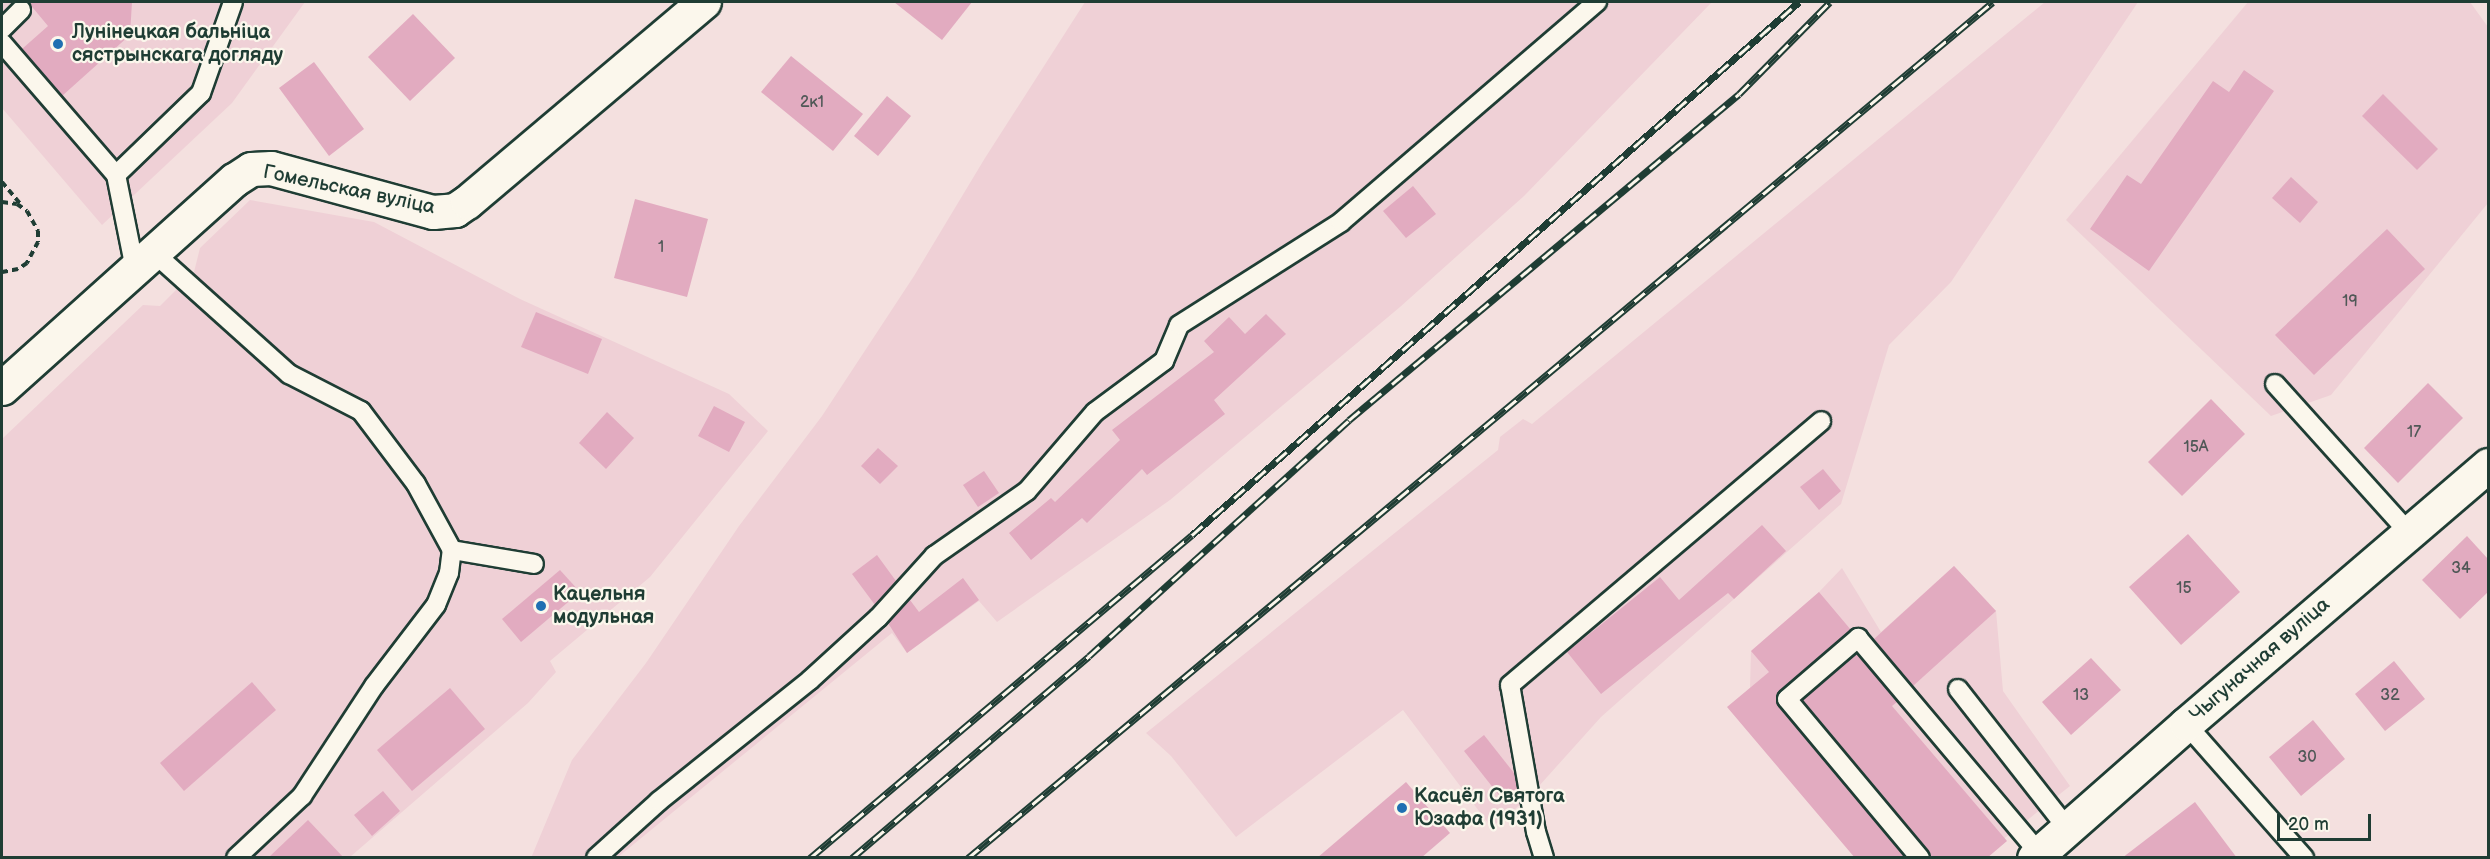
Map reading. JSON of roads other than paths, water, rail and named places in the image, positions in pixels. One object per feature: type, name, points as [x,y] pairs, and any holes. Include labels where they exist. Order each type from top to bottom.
[{"type":"street","name":"Гомельская вуліца","points":[[2,388],[234,180],[251,169],[271,168],[433,212],[455,210],[704,2]]},
{"type":"street","name":"Чыгуначная вуліца","points":[[2037,855],[2488,465]]},
{"type":"lane","points":[[116,175],[201,93],[233,2]]},
{"type":"lane","points":[[596,858],[659,801],[810,680],[878,618],[934,556],[1027,491],[1095,412],[1164,361],[1179,325],[1341,222],[1597,2]]},
{"type":"lane","points":[[2,29],[21,10]]},
{"type":"lane","points":[[2,43],[116,175],[144,261],[289,374],[361,411],[417,484],[452,550],[449,573],[435,605],[374,686],[302,796],[236,858]]},
{"type":"lane","points":[[2275,384],[2409,533]]},
{"type":"lane","points":[[1544,858],[1536,832],[1510,685],[1821,421]]},
{"type":"lane","points":[[452,550],[534,564]]},
{"type":"lane","points":[[1920,858],[1787,699],[1858,639],[2037,855]]},
{"type":"lane","points":[[1958,689],[2067,828]]},
{"type":"lane","points":[[2186,724],[2304,858]]},
{"type":"railway","points":[[810,858],[1192,535],[1799,2]]},
{"type":"railway","points":[[852,858],[1089,656],[1349,420],[1739,94],[1830,2]]},
{"type":"railway","points":[[968,858],[1993,2]]},
{"type":"place","name":"Лунінецкая бальніца сястрынскага догляду","points":[[58,44]]},
{"type":"place","name":"Кацельня модульная","points":[[541,606]]},
{"type":"place","name":"Касцёл Святога Юзафа (1931)","points":[[1402,808]]}]
